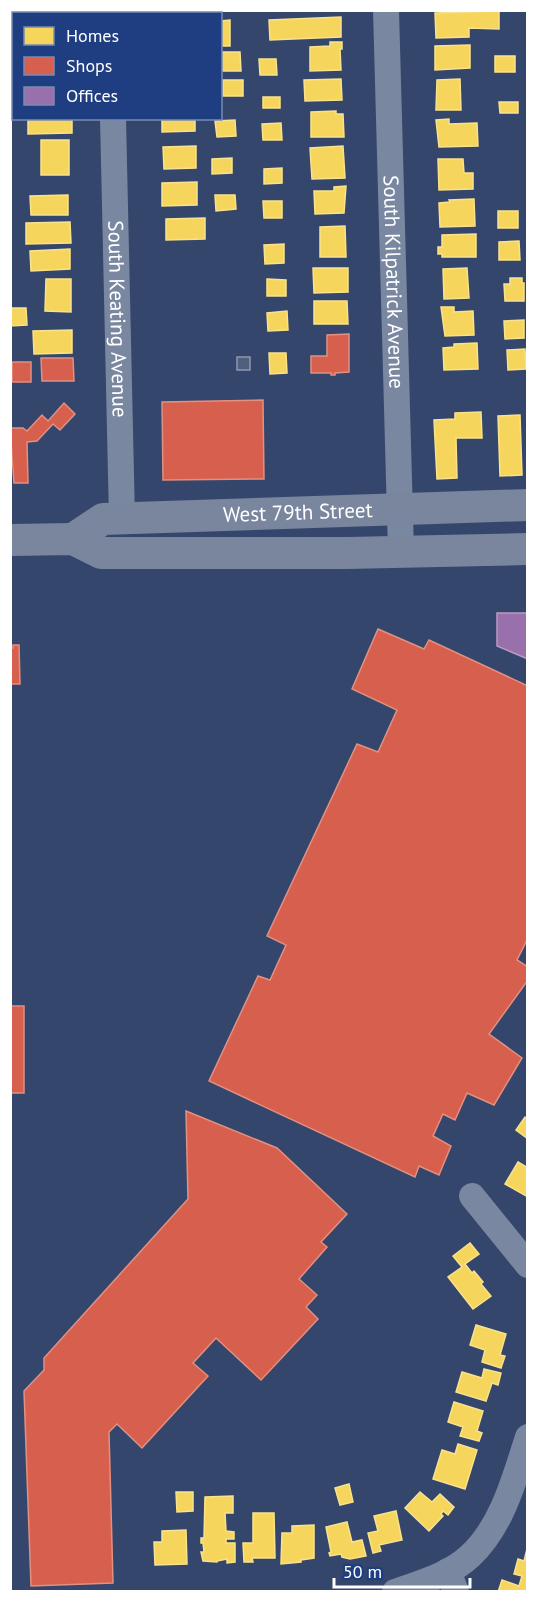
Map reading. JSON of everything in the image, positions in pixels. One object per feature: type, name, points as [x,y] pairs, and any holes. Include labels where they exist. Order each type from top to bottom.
[{"type":"main road","name":"West 79th Street","points":[[10,540],[73,538],[104,519],[528,505]]},
{"type":"main road","name":"West 79th Street","points":[[73,538],[101,553],[401,552],[528,549]]},
{"type":"street","name":"South Kilpatrick Avenue","points":[[386,10],[401,552]]},
{"type":"street","name":"South Keating Avenue","points":[[113,120],[122,519]]},
{"type":"street","points":[[472,1196],[528,1265]]},
{"type":"street","points":[[395,1592],[452,1581],[487,1536],[515,1478],[528,1437]]},
{"type":"building: Homes","points":[[499,11],[499,29],[469,28],[469,37],[436,38],[435,13]]},
{"type":"building: Homes","points":[[341,17],[341,37],[270,40],[269,20]]},
{"type":"building: Homes","points":[[230,20],[230,46],[222,46],[222,21]]},
{"type":"building: Homes","points":[[330,42],[342,42],[341,70],[310,71],[310,47],[330,46]]},
{"type":"building: Homes","points":[[470,45],[470,68],[435,70],[435,46]]},
{"type":"building: Homes","points":[[222,52],[240,52],[241,71],[222,71]]},
{"type":"building: Homes","points":[[495,56],[515,56],[515,72],[495,72]]},
{"type":"building: Homes","points":[[259,59],[276,59],[277,75],[260,75]]},
{"type":"building: Homes","points":[[341,79],[342,100],[305,101],[304,80]]},
{"type":"building: Homes","points":[[460,79],[461,110],[436,110],[437,80]]},
{"type":"building: Homes","points":[[223,80],[243,80],[243,96],[223,96]]},
{"type":"building: Homes","points":[[263,97],[280,97],[280,108],[263,108]]},
{"type":"building: Homes","points":[[499,102],[518,102],[518,113],[500,113]]},
{"type":"building: Homes","points":[[336,111],[336,114],[343,114],[344,137],[311,137],[311,112]]},
{"type":"building: Homes","points":[[449,119],[449,124],[477,123],[478,146],[439,147],[436,120]]},
{"type":"building: Homes","points":[[28,120],[72,120],[72,133],[28,134]]},
{"type":"building: Homes","points":[[162,120],[195,120],[195,131],[162,132]]},
{"type":"building: Homes","points":[[235,120],[236,136],[217,137],[215,121]]},
{"type":"building: Homes","points":[[281,123],[282,140],[263,140],[262,124]]},
{"type":"building: Homes","points":[[41,140],[69,140],[69,175],[41,175]]},
{"type":"building: Homes","points":[[196,146],[196,168],[164,169],[163,147]]},
{"type":"building: Homes","points":[[343,146],[345,178],[312,179],[310,148]]},
{"type":"building: Homes","points":[[232,158],[232,173],[212,174],[212,159]]},
{"type":"building: Homes","points":[[438,159],[463,159],[464,173],[473,173],[473,189],[439,190]]},
{"type":"building: Homes","points":[[282,168],[282,183],[264,184],[264,169]]},
{"type":"building: Homes","points":[[197,182],[197,205],[162,206],[162,183]]},
{"type":"building: Homes","points":[[346,186],[344,213],[315,214],[314,191],[334,191],[334,187]]},
{"type":"building: Homes","points":[[68,195],[68,215],[31,215],[30,196]]},
{"type":"building: Homes","points":[[215,195],[235,195],[236,209],[216,211]]},
{"type":"building: Homes","points":[[474,199],[475,226],[440,227],[439,203],[450,202],[449,200]]},
{"type":"building: Homes","points":[[263,201],[282,201],[282,218],[264,218]]},
{"type":"building: Homes","points":[[498,211],[518,211],[518,228],[498,228]]},
{"type":"building: Homes","points":[[205,218],[205,239],[166,240],[166,219]]},
{"type":"building: Homes","points":[[70,222],[71,243],[26,244],[26,223]]},
{"type":"building: Homes","points":[[345,226],[346,257],[320,257],[320,227]]},
{"type":"building: Homes","points":[[476,234],[476,257],[442,257],[442,254],[438,254],[438,247],[442,247],[442,235]]},
{"type":"building: Homes","points":[[519,241],[520,260],[499,260],[499,242]]},
{"type":"building: Homes","points":[[284,244],[284,263],[265,264],[264,245]]},
{"type":"building: Homes","points":[[70,249],[70,269],[31,271],[30,251]]},
{"type":"building: Homes","points":[[313,268],[348,268],[348,292],[314,293]]},
{"type":"building: Homes","points":[[467,268],[469,298],[444,299],[443,269]]},
{"type":"building: Homes","points":[[510,278],[522,278],[524,301],[505,301],[504,284],[510,284]]},
{"type":"building: Homes","points":[[46,279],[71,279],[71,312],[45,311]]},
{"type":"building: Homes","points":[[267,279],[286,280],[286,296],[267,296]]},
{"type":"building: Homes","points":[[314,301],[347,301],[348,324],[314,324]]},
{"type":"building: Homes","points":[[441,307],[454,307],[454,312],[473,311],[474,335],[445,336]]},
{"type":"building: Homes","points":[[10,308],[26,308],[27,325],[10,326]]},
{"type":"building: Homes","points":[[287,311],[288,330],[268,331],[267,313]]},
{"type":"building: Homes","points":[[524,320],[524,338],[505,339],[504,321]]},
{"type":"building: Homes","points":[[72,330],[72,353],[34,354],[33,331]]},
{"type":"building: Homes","points":[[477,343],[478,369],[444,370],[443,348],[454,347],[454,344]]},
{"type":"building: Homes","points":[[525,349],[526,369],[508,370],[507,350]]},
{"type":"building: Homes","points":[[269,353],[286,353],[287,373],[270,374]]},
{"type":"building: Homes","points":[[481,412],[482,438],[456,438],[457,478],[437,479],[434,420],[455,419],[455,413]]},
{"type":"building: Homes","points":[[520,415],[522,475],[500,476],[498,416]]},
{"type":"building: Homes","points":[[525,1117],[528,1119],[528,1139],[516,1130]]},
{"type":"building: Homes","points":[[518,1162],[528,1168],[528,1197],[505,1184]]},
{"type":"building: Homes","points":[[470,1243],[479,1254],[465,1264],[483,1282],[481,1284],[491,1296],[473,1309],[448,1277],[462,1267],[453,1256]]},
{"type":"building: Homes","points":[[476,1325],[506,1334],[500,1355],[505,1356],[501,1368],[482,1362],[485,1350],[470,1345]]},
{"type":"building: Homes","points":[[484,1369],[501,1373],[498,1385],[492,1383],[486,1401],[456,1392],[462,1372],[482,1378]]},
{"type":"building: Homes","points":[[454,1402],[483,1411],[477,1431],[482,1433],[479,1441],[460,1436],[463,1427],[448,1422]]},
{"type":"building: Homes","points":[[458,1444],[477,1450],[465,1489],[433,1479],[442,1450],[455,1454]]},
{"type":"building: Homes","points":[[349,1484],[353,1502],[340,1505],[335,1488]]},
{"type":"building: Homes","points":[[176,1492],[193,1492],[193,1511],[177,1512]]},
{"type":"building: Homes","points":[[420,1492],[432,1502],[440,1494],[454,1507],[448,1515],[443,1511],[441,1514],[443,1516],[429,1531],[405,1508]]},
{"type":"building: Homes","points":[[233,1496],[233,1513],[225,1513],[226,1531],[234,1532],[234,1539],[226,1539],[226,1543],[235,1543],[235,1562],[227,1563],[227,1559],[217,1562],[203,1561],[201,1538],[204,1538],[205,1497]]},
{"type":"building: Homes","points":[[396,1511],[402,1540],[379,1545],[381,1551],[373,1553],[368,1533],[378,1531],[374,1516]]},
{"type":"building: Homes","points":[[253,1513],[274,1513],[275,1558],[252,1558],[253,1562],[244,1562],[243,1543],[253,1543]]},
{"type":"building: Homes","points":[[347,1522],[352,1542],[362,1540],[366,1556],[350,1559],[342,1557],[341,1554],[330,1556],[326,1527]]},
{"type":"building: Homes","points":[[314,1525],[314,1558],[281,1564],[282,1533],[292,1533],[292,1526]]},
{"type":"building: Homes","points":[[186,1530],[187,1564],[155,1565],[154,1542],[162,1542],[162,1531]]},
{"type":"building: Homes","points":[[527,1549],[528,1592],[498,1592],[502,1580],[519,1586],[522,1576],[514,1574],[518,1559],[524,1561]]},
{"type":"building: Shops","points":[[349,334],[349,372],[335,373],[335,375],[311,373],[311,356],[327,356],[327,335]]},
{"type":"building: Shops","points":[[41,358],[73,358],[74,381],[42,381]]},
{"type":"building: Shops","points":[[12,362],[31,362],[31,382],[12,382]]},
{"type":"building: Shops","points":[[263,400],[264,479],[163,480],[162,402]]},
{"type":"building: Shops","points":[[64,403],[75,414],[60,430],[53,424],[37,441],[27,442],[28,483],[14,483],[10,428],[23,428],[27,431],[42,415],[48,421]]},
{"type":"building: Shops","points":[[378,629],[424,649],[429,640],[528,686],[528,938],[517,960],[528,967],[528,980],[489,1034],[522,1058],[494,1105],[467,1093],[455,1120],[443,1114],[433,1136],[451,1146],[439,1175],[419,1166],[415,1177],[209,1081],[258,976],[270,980],[286,945],[267,936],[357,744],[378,752],[397,710],[352,689]]},
{"type":"building: Shops","points":[[13,645],[19,645],[20,684],[10,684],[10,648],[13,648]]},
{"type":"building: Shops","points":[[10,1006],[24,1006],[24,1093],[10,1093]]},
{"type":"building: Shops","points":[[186,1111],[277,1148],[347,1214],[321,1242],[327,1247],[299,1279],[317,1295],[306,1307],[318,1319],[261,1380],[216,1338],[193,1363],[208,1376],[142,1448],[117,1424],[109,1432],[113,1583],[31,1586],[24,1391],[44,1370],[44,1358],[188,1199]]},
{"type":"building: Offices","points":[[497,613],[528,613],[528,659],[497,646]]},
{"type":"building: Other","points":[[237,357],[250,357],[250,370],[237,370]]}]
